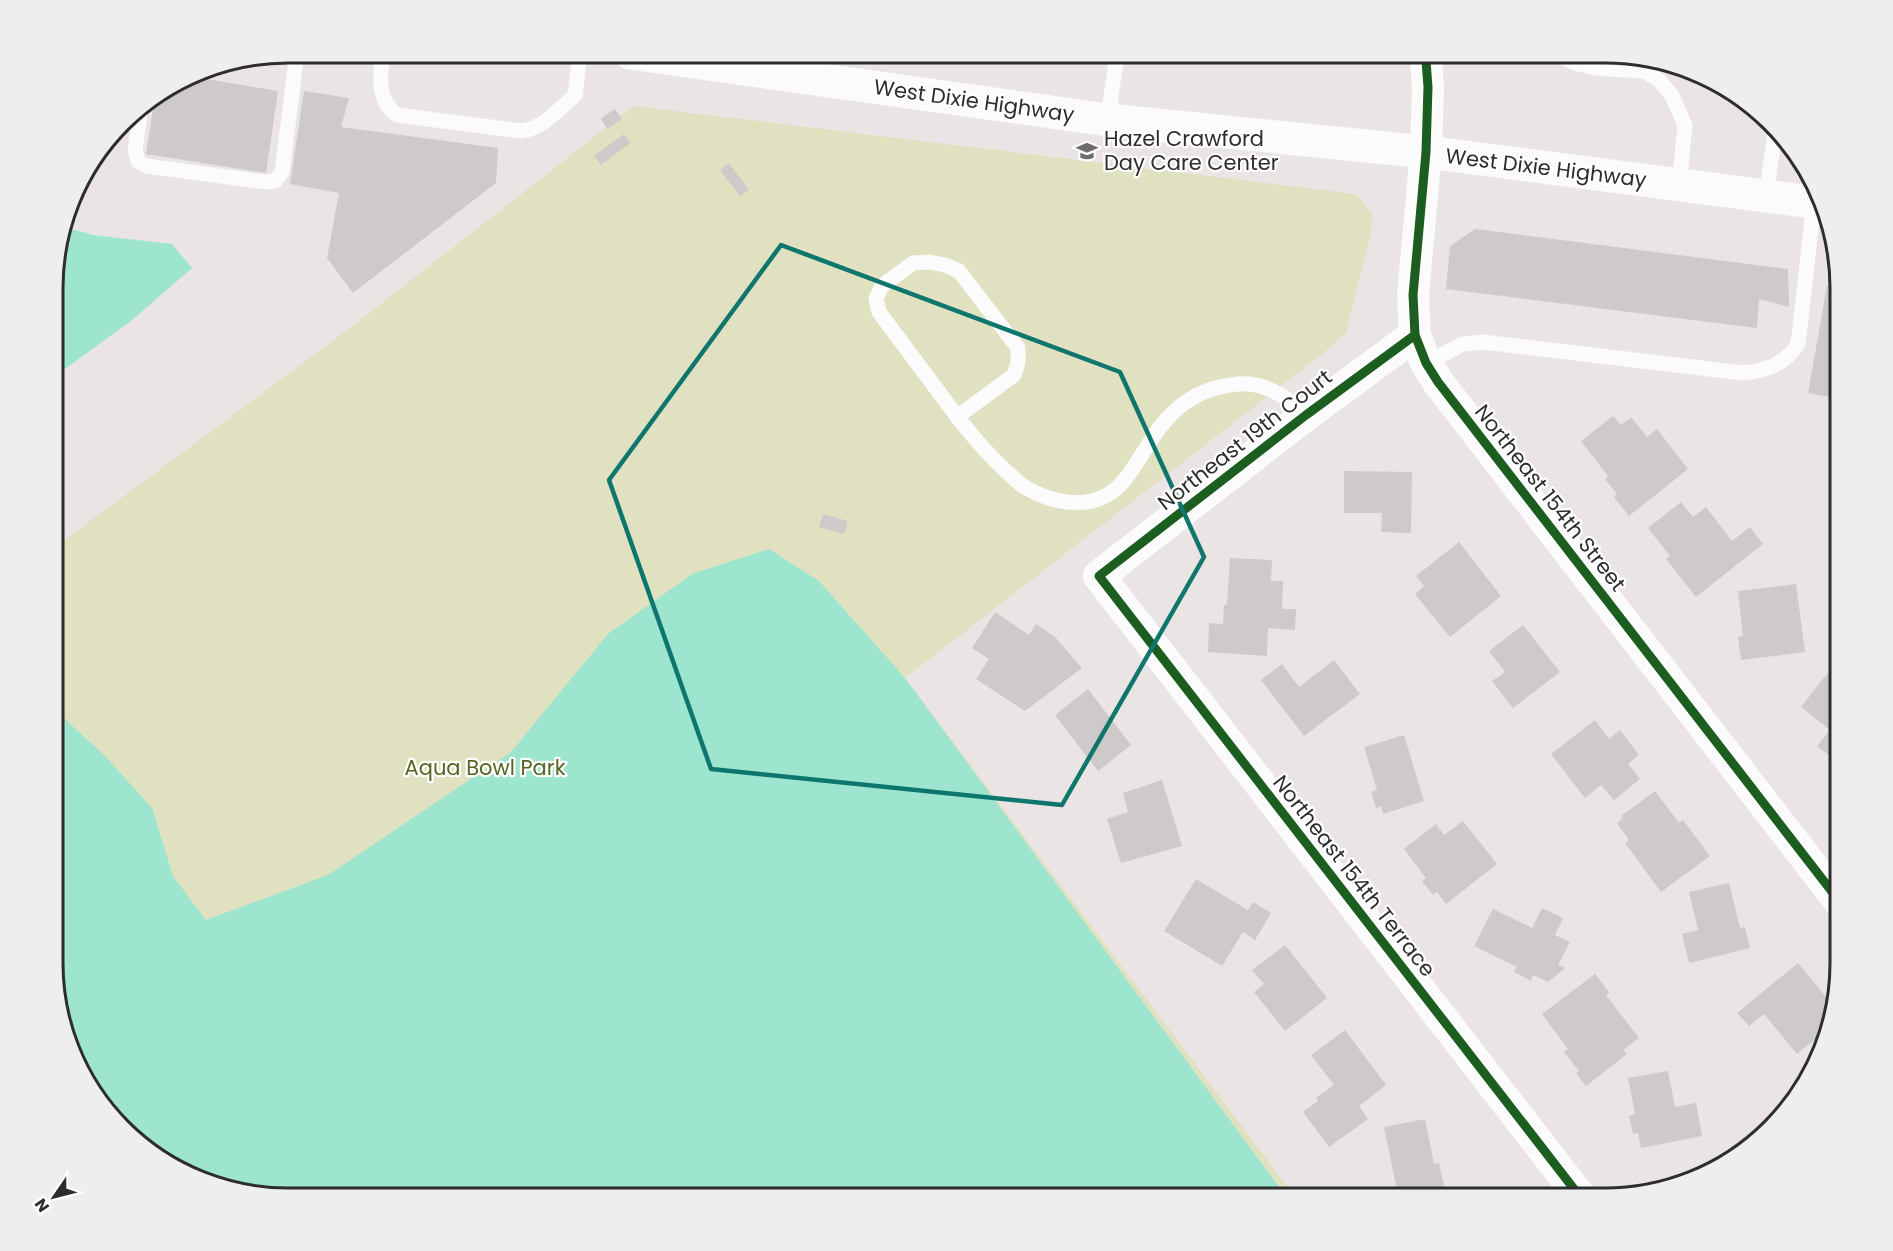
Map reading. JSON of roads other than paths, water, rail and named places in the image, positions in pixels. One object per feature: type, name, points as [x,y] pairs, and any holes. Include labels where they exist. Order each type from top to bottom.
[{"type":"main road","name":"West Dixie Highway","points":[[789,63],[818,65],[1108,120],[1426,152],[1813,203]]},
{"type":"street","name":"Northeast 154th Street","points":[[1426,63],[1428,87],[1426,152],[1413,295],[1415,335],[1426,363],[1452,401],[1830,889]]},
{"type":"street","name":"Northeast 19th Court","points":[[1099,576],[1306,415],[1415,335]]},
{"type":"street","name":"Northeast 154th Terrace","points":[[1099,576],[1573,1188]]},
{"type":"lane","points":[[139,120],[135,150],[138,161],[146,165],[265,182],[275,181],[282,172],[296,63]]},
{"type":"lane","points":[[381,63],[383,100],[397,115],[521,131],[533,129],[544,123],[575,95],[579,63]]},
{"type":"lane","points":[[1108,120],[1116,63]]},
{"type":"lane","points":[[1575,63],[1595,68],[1644,71],[1660,81],[1672,96],[1685,125],[1679,185]]},
{"type":"lane","points":[[1766,196],[1774,140]]},
{"type":"lane","points":[[1426,363],[1463,344],[1483,342],[1743,374],[1760,372],[1790,356],[1798,344],[1815,208]]},
{"type":"lane","points":[[957,417],[1014,375],[1018,362],[1018,348],[959,270],[929,262],[913,263],[882,286],[876,298],[879,312],[957,417],[986,453],[1021,485],[1041,496],[1076,504],[1095,501],[1124,481],[1164,422],[1177,408],[1199,393],[1220,386],[1247,384],[1271,390],[1292,401],[1306,415]]},
{"type":"place","name":"Hazel Crawford Day Care Center","points":[[1087,151]]},
{"type":"park label","name":"Aqua Bowl Park","points":[[485,768]]}]
